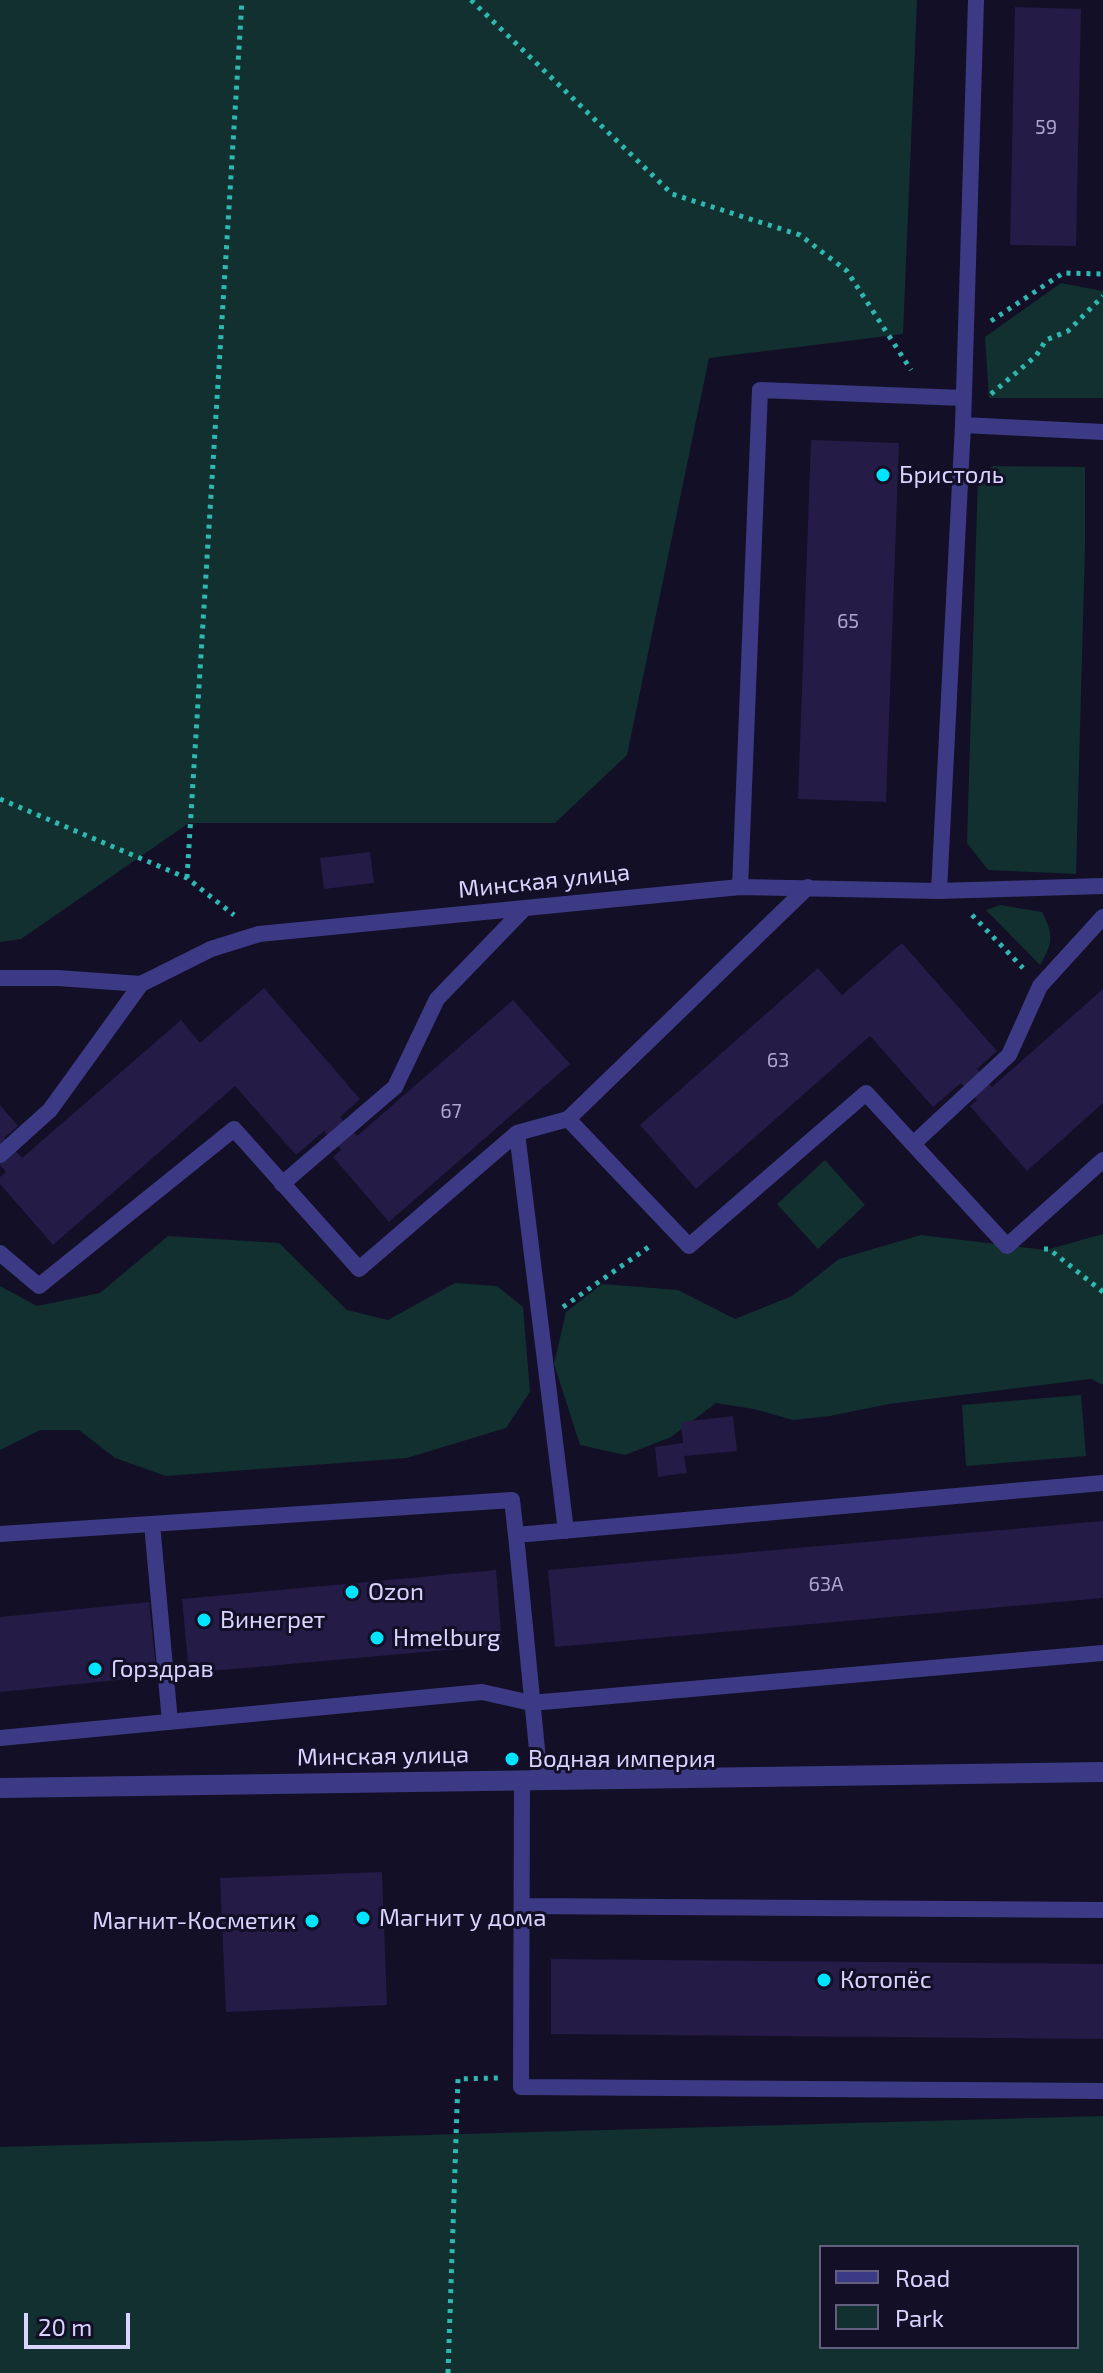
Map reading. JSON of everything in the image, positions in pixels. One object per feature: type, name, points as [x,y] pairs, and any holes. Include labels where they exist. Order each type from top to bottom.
[{"type":"street","name":"Минская улица","points":[[0,1788],[1103,1772]]},
{"type":"lane","points":[[944,891],[976,0]]},
{"type":"lane","points":[[740,887],[760,390],[963,398]]},
{"type":"lane","points":[[963,421],[1103,432]]},
{"type":"lane","name":"Минская улица","points":[[141,984],[211,949],[259,934],[740,887],[944,891],[1103,886]]},
{"type":"lane","points":[[0,1253],[39,1286],[234,1129],[359,1269],[517,1133],[568,1119],[808,887]]},
{"type":"lane","points":[[282,1184],[395,1087],[437,999],[524,909]]},
{"type":"lane","points":[[913,1144],[1009,1055],[1040,986],[1103,917]]},
{"type":"lane","points":[[0,978],[58,978],[141,984]]},
{"type":"lane","points":[[0,1155],[50,1110],[141,984]]},
{"type":"lane","points":[[568,1119],[689,1246],[866,1093],[1007,1246],[1103,1160]]},
{"type":"lane","points":[[517,1133],[566,1531]]},
{"type":"lane","points":[[516,1535],[1103,1483]]},
{"type":"lane","points":[[0,1534],[512,1500],[531,1703],[531,1780],[522,1906],[521,2087],[1103,2091]]},
{"type":"lane","points":[[152,1524],[170,1722]]},
{"type":"lane","points":[[0,1738],[482,1692],[531,1703],[1103,1653]]},
{"type":"lane","points":[[522,1906],[1103,1910]]},
{"type":"path","points":[[187,878],[242,0]]},
{"type":"path","points":[[471,0],[672,194],[800,235],[847,271],[929,397]]},
{"type":"path","points":[[965,334],[983,326],[1063,273],[1103,274]]},
{"type":"path","points":[[963,421],[1036,356],[1046,340],[1068,331],[1103,296]]},
{"type":"path","points":[[0,799],[187,878],[259,934]]},
{"type":"path","points":[[944,891],[1040,986]]},
{"type":"path","points":[[540,1323],[673,1229]]},
{"type":"path","points":[[1007,1246],[1049,1249],[1103,1292]]},
{"type":"path","points":[[448,2373],[458,2079],[521,2078]]},
{"type":"green space","points":[[0,0],[917,0],[903,334],[709,358],[627,755],[555,823],[189,823],[21,939],[0,942]]},
{"type":"green space","points":[[1061,283],[1103,291],[1103,398],[989,398],[985,337]]},
{"type":"green space","points":[[993,466],[1085,467],[1076,874],[988,870],[967,843],[978,474]]},
{"type":"green space","points":[[1000,905],[1042,912],[1049,927],[1050,939],[1040,965],[986,910]]},
{"type":"green space","points":[[825,1160],[865,1205],[818,1249],[777,1204]]},
{"type":"green space","points":[[1103,1234],[1103,1385],[1091,1379],[889,1404],[793,1420],[716,1403],[671,1437],[625,1455],[580,1445],[554,1364],[566,1312],[602,1284],[678,1290],[735,1319],[792,1296],[839,1259],[921,1235],[1046,1250]]},
{"type":"green space","points":[[168,1236],[279,1243],[347,1310],[388,1320],[455,1283],[497,1286],[523,1307],[530,1392],[506,1428],[407,1458],[166,1476],[115,1458],[79,1430],[40,1430],[0,1450],[0,1286],[37,1306],[100,1293]]},
{"type":"green space","points":[[1081,1395],[1086,1456],[966,1466],[962,1405]]},
{"type":"green space","points":[[1103,2116],[1103,2373],[0,2373],[0,2147]]},
{"type":"building","points":[[1015,7],[1081,9],[1076,246],[1010,245]]},
{"type":"building","points":[[811,440],[899,443],[886,802],[798,799]]},
{"type":"building","points":[[370,852],[374,883],[324,889],[320,858]]},
{"type":"building","points":[[902,943],[997,1051],[977,1069],[992,1087],[1103,989],[1103,1103],[1027,1171],[970,1106],[977,1100],[961,1083],[933,1107],[870,1036],[696,1189],[640,1125],[818,968],[842,995]]},
{"type":"building","points":[[264,988],[360,1099],[340,1117],[357,1136],[513,1000],[570,1064],[389,1222],[333,1157],[341,1150],[324,1131],[296,1155],[235,1086],[53,1245],[0,1184],[0,1177],[6,1172],[0,1165],[0,1105],[18,1126],[4,1138],[22,1158],[181,1020],[200,1043]]},
{"type":"building","points":[[733,1416],[737,1451],[684,1456],[687,1473],[658,1477],[655,1447],[683,1443],[681,1422]]},
{"type":"building","points":[[1103,1521],[1103,1598],[555,1647],[548,1570]]},
{"type":"building","points":[[496,1570],[502,1645],[189,1673],[182,1599]]},
{"type":"building","points":[[149,1602],[157,1676],[0,1692],[0,1617]]},
{"type":"building","points":[[382,1872],[387,2005],[226,2012],[220,1878]]},
{"type":"building","points":[[551,1959],[1103,1964],[1103,2039],[551,2034]]},
{"type":"place","name":"Бристоль","points":[[883,475]]},
{"type":"place","name":"Ozon","points":[[352,1592]]},
{"type":"place","name":"Винегрет","points":[[204,1620]]},
{"type":"place","name":"Hmelburg","points":[[377,1638]]},
{"type":"place","name":"Горздрав","points":[[95,1669]]},
{"type":"place","name":"Водная империя","points":[[512,1759]]},
{"type":"place","name":"Магнит у дома","points":[[363,1918]]},
{"type":"place","name":"Магнит-Косметик","points":[[312,1921]]},
{"type":"place","name":"Котопёс","points":[[824,1980]]}]
